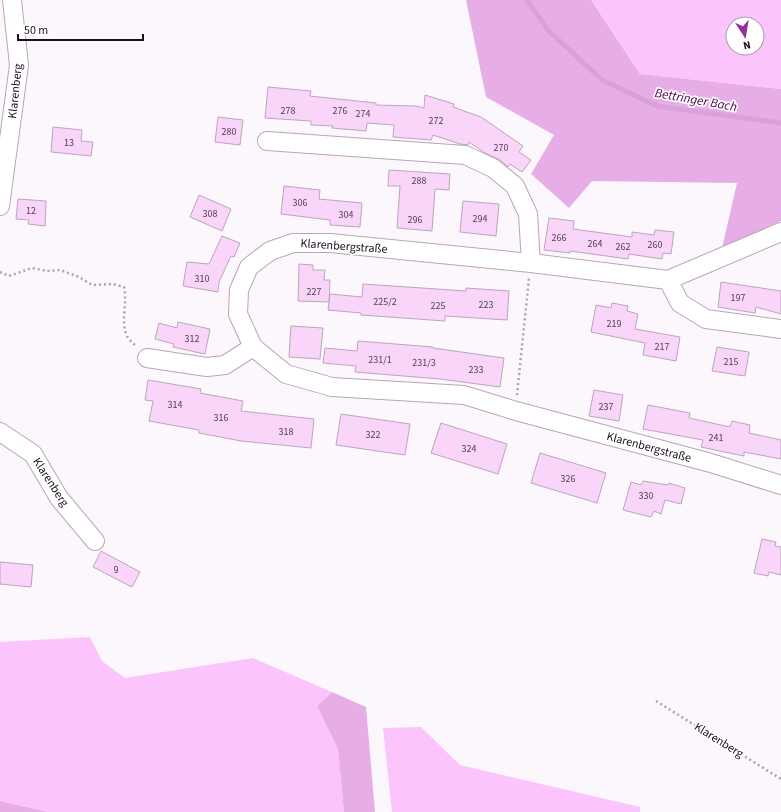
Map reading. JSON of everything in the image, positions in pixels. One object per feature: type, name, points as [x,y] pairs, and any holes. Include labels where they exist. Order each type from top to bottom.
[{"type":"street","name":"Klarenberg","points":[[0,206],[19,65],[12,0]]},
{"type":"street","points":[[267,141],[465,155],[493,168],[515,186],[528,214],[531,263]]},
{"type":"street","points":[[781,232],[668,280],[680,303],[706,319],[781,329]]},
{"type":"street","name":"Klarenbergstraße","points":[[668,280],[531,263],[330,243],[293,243],[270,251],[249,267],[239,290],[238,314],[253,347],[286,374],[332,387],[464,395],[516,411],[711,463],[781,485]]},
{"type":"street","points":[[147,358],[207,367],[225,365],[253,347]]},
{"type":"street","name":"Klarenberg","points":[[0,432],[33,454],[59,498],[95,541]]},
{"type":"path","points":[[516,411],[531,263]]},
{"type":"path","points":[[0,272],[10,276],[32,268],[47,271],[60,270],[79,277],[92,285],[113,284],[124,287],[126,295],[124,325],[127,337],[147,358]]},
{"type":"path","name":"Klarenberg","points":[[656,701],[781,779]]},
{"type":"shaded area","points":[[466,0],[591,0],[640,74],[781,89],[781,221],[722,248],[737,183],[592,181],[569,208],[531,174],[554,135],[486,97]]},
{"type":"shaded area","points":[[591,0],[781,0],[781,89],[640,74]]},
{"type":"shaded area","points":[[90,637],[102,661],[125,678],[253,658],[332,692],[317,706],[338,749],[344,812],[48,812],[0,801],[0,642]]},
{"type":"shaded area","points":[[332,692],[366,707],[375,812],[344,812],[338,749],[317,706]]},
{"type":"shaded area","points":[[421,727],[460,765],[640,807],[640,812],[392,812],[383,728]]},
{"type":"shaded area","points":[[0,801],[48,812],[0,812]]},
{"type":"building","points":[[268,87],[311,91],[310,96],[376,103],[376,105],[416,106],[424,108],[425,95],[454,104],[453,107],[481,117],[523,146],[519,152],[531,160],[522,172],[510,164],[508,167],[500,160],[485,153],[469,142],[468,145],[460,144],[433,135],[431,140],[393,137],[394,125],[367,123],[366,131],[332,128],[333,126],[311,125],[311,121],[265,118]]},
{"type":"building","points":[[218,117],[243,120],[240,145],[215,142]]},
{"type":"building","points":[[53,127],[82,130],[81,141],[93,142],[91,156],[51,152]]},
{"type":"building","points":[[389,170],[450,174],[449,190],[435,189],[432,231],[397,228],[400,186],[388,186]]},
{"type":"building","points":[[284,186],[320,190],[319,199],[362,203],[360,227],[330,225],[330,220],[281,214]]},
{"type":"building","points":[[199,195],[231,209],[222,231],[190,217]]},
{"type":"building","points":[[18,199],[46,201],[45,226],[28,224],[29,220],[16,219]]},
{"type":"building","points":[[463,201],[499,204],[496,236],[460,232]]},
{"type":"building","points":[[549,218],[574,221],[573,229],[632,237],[632,232],[654,235],[655,230],[674,232],[671,254],[663,253],[662,259],[629,254],[628,259],[570,251],[570,253],[544,250]]},
{"type":"building","points":[[222,236],[240,243],[234,257],[231,256],[219,282],[218,292],[183,286],[187,262],[209,264]]},
{"type":"building","points":[[299,264],[313,265],[313,270],[325,270],[324,280],[330,280],[329,302],[298,301]]},
{"type":"building","points":[[721,282],[781,291],[781,314],[756,307],[755,313],[718,307]]},
{"type":"building","points":[[363,284],[466,291],[466,288],[509,291],[507,320],[445,316],[445,321],[361,315],[361,313],[328,310],[330,294],[362,297]]},
{"type":"building","points":[[612,303],[628,306],[627,311],[638,314],[635,329],[680,337],[676,361],[643,355],[645,343],[591,332],[596,305],[611,308]]},
{"type":"building","points":[[178,322],[210,329],[205,354],[173,347],[174,344],[155,339],[159,323],[177,328]]},
{"type":"building","points":[[291,326],[323,328],[320,359],[289,357]]},
{"type":"building","points":[[358,341],[433,347],[504,358],[500,387],[440,379],[355,372],[356,366],[323,363],[325,348],[357,351]]},
{"type":"building","points":[[717,347],[749,352],[745,376],[712,371]]},
{"type":"building","points":[[148,380],[201,389],[200,393],[243,401],[241,411],[314,419],[311,448],[241,441],[199,433],[199,430],[149,421],[153,401],[145,400]]},
{"type":"building","points":[[594,390],[623,395],[619,421],[589,416]]},
{"type":"building","points":[[648,405],[690,413],[689,418],[730,427],[732,421],[750,425],[749,433],[781,440],[781,459],[744,452],[744,456],[701,447],[703,440],[643,429]]},
{"type":"building","points":[[341,414],[410,424],[405,455],[336,445]]},
{"type":"building","points":[[441,423],[507,444],[498,474],[431,453]]},
{"type":"building","points":[[540,453],[606,473],[597,503],[531,483]]},
{"type":"building","points":[[643,481],[668,485],[669,483],[685,488],[681,504],[665,500],[661,514],[654,511],[651,517],[623,510],[631,482],[641,485]]},
{"type":"building","points":[[762,539],[776,542],[775,546],[781,547],[781,575],[769,572],[768,576],[754,573]]},
{"type":"building","points":[[101,551],[140,572],[132,587],[93,567]]},
{"type":"building","points":[[0,562],[33,565],[31,587],[0,584]]},
{"type":"waterway","name":"Bettringer Bach","points":[[527,0],[548,30],[602,80],[657,106],[781,123]]}]
